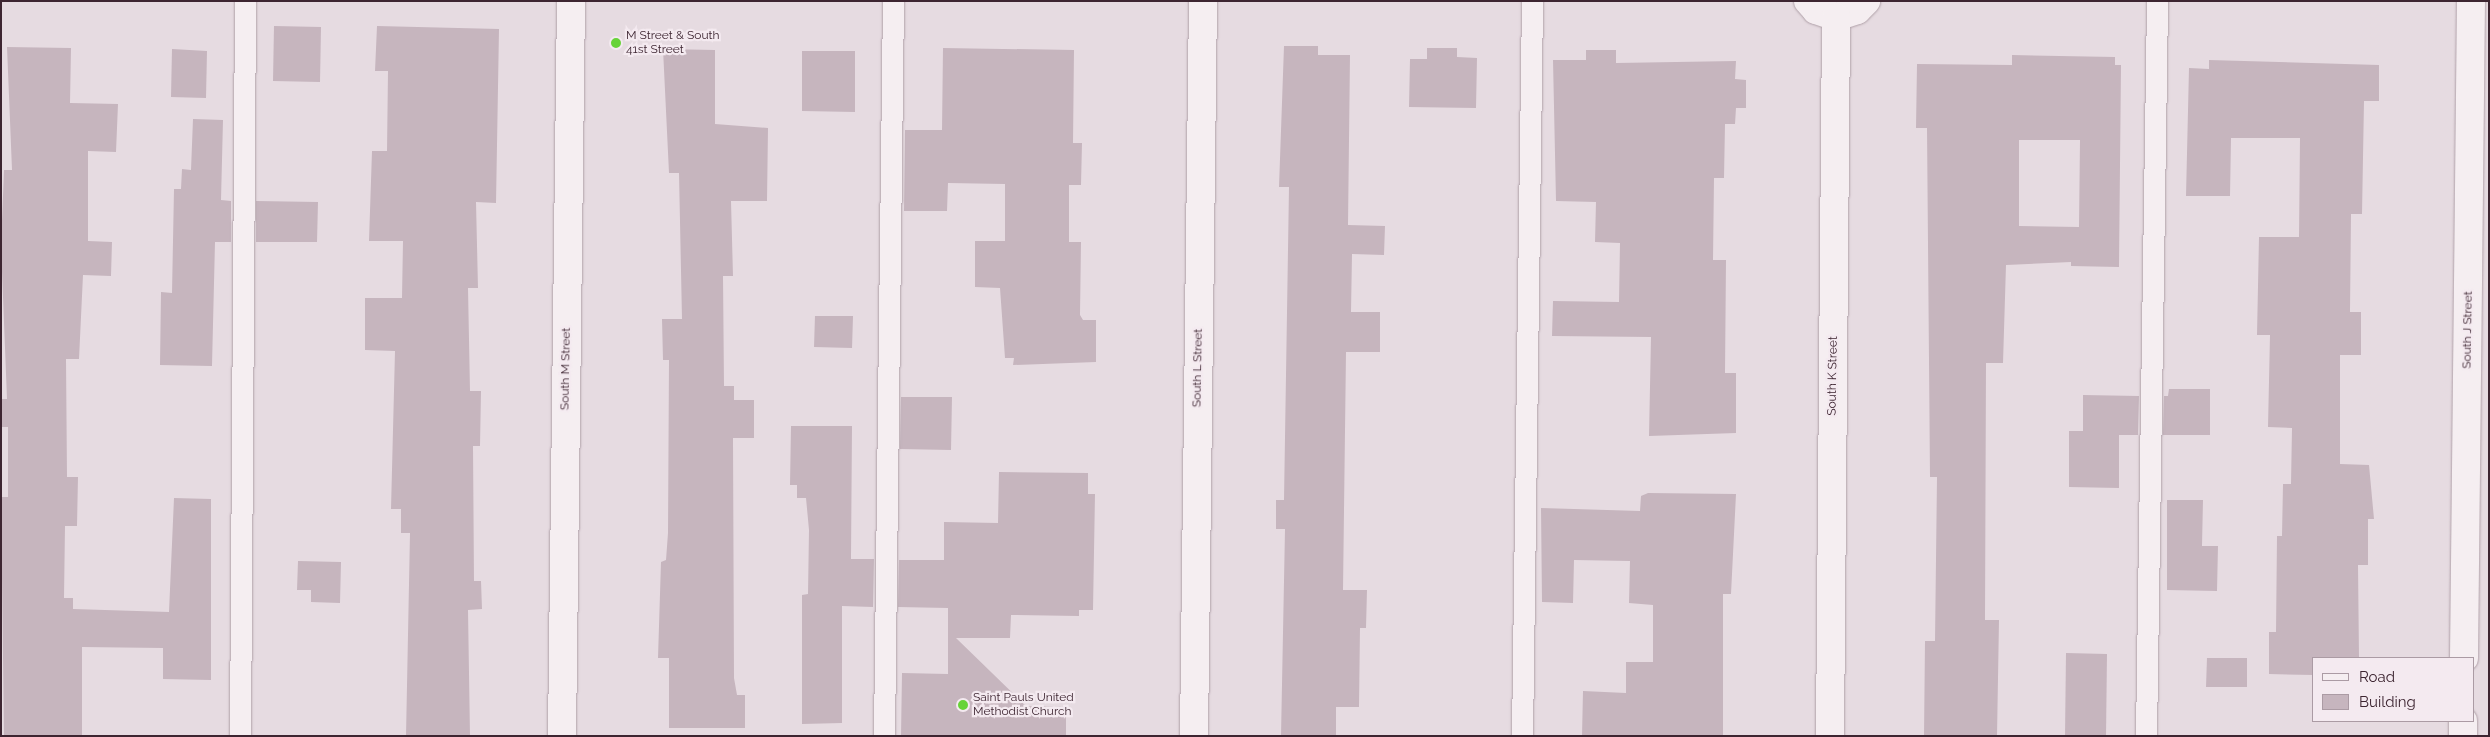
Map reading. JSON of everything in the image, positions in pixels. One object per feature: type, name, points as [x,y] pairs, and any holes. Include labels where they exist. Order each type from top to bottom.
[{"type":"street","name":"South M Street","points":[[562,736],[570,1]]},
{"type":"street","name":"South L Street","points":[[1194,736],[1203,1]]},
{"type":"street","points":[[1808,1],[1816,10],[1836,16],[1857,10],[1866,1]]},
{"type":"street","name":"South J Street","points":[[2464,657],[2471,1]]},
{"type":"street","name":"South K Street","points":[[1830,736],[1836,16]]},
{"type":"street","points":[[2463,722],[2463,736]]},
{"type":"lane","points":[[240,736],[246,1]]},
{"type":"lane","points":[[884,736],[893,1]]},
{"type":"lane","points":[[1522,736],[1532,1]]},
{"type":"lane","points":[[2146,736],[2157,1]]},
{"type":"building","points":[[274,26],[321,27],[320,82],[273,81]]},
{"type":"building","points":[[377,26],[499,29],[496,203],[476,202],[478,288],[468,288],[470,391],[481,391],[480,446],[473,446],[474,581],[481,581],[482,609],[468,610],[470,736],[406,736],[410,533],[401,533],[401,509],[391,509],[395,351],[365,350],[365,298],[402,298],[403,241],[369,241],[372,151],[387,151],[388,71],[375,71]]},
{"type":"building","points":[[1284,46],[1318,46],[1318,55],[1350,55],[1348,225],[1385,226],[1384,255],[1352,254],[1351,312],[1380,312],[1380,352],[1346,352],[1343,590],[1367,590],[1366,628],[1360,628],[1359,707],[1336,707],[1336,736],[1281,736],[1285,529],[1276,529],[1276,500],[1284,500],[1289,187],[1279,187]]},
{"type":"building","points":[[7,47],[71,48],[70,103],[118,104],[116,152],[88,151],[88,241],[112,242],[111,276],[83,275],[79,359],[66,359],[67,477],[78,477],[77,526],[65,526],[64,598],[73,598],[73,609],[169,612],[174,498],[211,499],[211,680],[163,679],[163,648],[82,647],[82,736],[4,736],[1,497],[8,497],[8,427],[1,427],[1,399],[7,399],[1,246],[4,170],[12,170]]},
{"type":"building","points":[[943,48],[1074,50],[1073,143],[1082,143],[1081,185],[1069,185],[1069,242],[1081,242],[1080,315],[1083,320],[1096,320],[1096,362],[1013,365],[1014,358],[1005,358],[1000,288],[975,287],[975,241],[1005,241],[1005,184],[948,183],[947,211],[904,211],[905,130],[942,130]]},
{"type":"building","points":[[1427,48],[1457,48],[1457,57],[1477,58],[1476,108],[1409,107],[1410,59],[1427,59]]},
{"type":"building","points":[[172,49],[207,51],[206,98],[171,97]]},
{"type":"building","points":[[663,49],[715,50],[715,124],[768,128],[767,201],[731,201],[733,276],[723,276],[724,386],[734,386],[734,400],[754,400],[754,438],[733,438],[734,678],[737,695],[745,695],[745,728],[669,728],[669,658],[658,658],[661,562],[666,560],[668,533],[669,360],[663,360],[662,319],[682,319],[679,173],[669,173]]},
{"type":"building","points":[[1586,50],[1616,50],[1616,63],[1736,61],[1735,79],[1746,80],[1746,108],[1736,108],[1735,124],[1725,124],[1724,178],[1714,178],[1713,260],[1726,260],[1725,373],[1736,373],[1736,433],[1649,436],[1651,337],[1552,336],[1553,301],[1619,302],[1620,243],[1595,242],[1596,202],[1556,201],[1553,60],[1586,60]]},
{"type":"building","points":[[802,51],[855,51],[855,112],[802,111]]},
{"type":"building","points":[[2012,55],[2115,57],[2115,65],[2121,65],[2119,267],[2071,266],[2071,262],[2006,265],[2003,363],[1986,363],[1985,620],[1999,620],[1997,736],[1924,736],[1925,641],[1935,641],[1937,477],[1930,477],[1927,128],[1916,128],[1917,64],[2012,65]],"holes":[[[2019,140],[2080,140],[2079,227],[2019,226]]]},
{"type":"building","points":[[2209,60],[2379,65],[2379,101],[2364,101],[2362,214],[2351,214],[2350,312],[2361,312],[2361,355],[2340,355],[2340,464],[2369,465],[2374,519],[2368,519],[2368,565],[2358,565],[2359,657],[2312,657],[2312,675],[2269,674],[2269,632],[2276,632],[2277,536],[2282,536],[2283,484],[2291,484],[2292,428],[2268,427],[2270,335],[2257,335],[2259,237],[2299,237],[2300,138],[2231,138],[2230,196],[2186,196],[2189,68],[2209,69]]},
{"type":"building","points":[[193,119],[223,120],[221,200],[231,201],[231,242],[215,242],[212,366],[160,365],[161,292],[172,293],[174,189],[181,189],[182,169],[191,170]]},
{"type":"building","points":[[256,201],[318,202],[317,242],[256,242]]},
{"type":"building","points":[[815,316],[853,316],[852,348],[814,347]]},
{"type":"building","points":[[2169,389],[2210,389],[2210,435],[2163,435],[2164,396],[2168,396]]},
{"type":"building","points":[[2083,395],[2139,396],[2138,435],[2119,435],[2119,488],[2069,487],[2069,431],[2083,431]]},
{"type":"building","points":[[901,397],[952,397],[951,450],[900,449]]},
{"type":"building","points":[[791,426],[852,426],[851,559],[874,559],[873,607],[842,606],[842,723],[802,724],[802,595],[808,594],[809,530],[806,498],[797,498],[797,485],[790,485]]},
{"type":"building","points":[[999,472],[1088,473],[1088,494],[1095,494],[1093,610],[1079,610],[1079,616],[1011,615],[1010,638],[956,638],[1026,706],[1066,707],[1066,736],[901,736],[902,673],[948,674],[948,608],[898,607],[899,560],[944,560],[944,522],[998,523]]},
{"type":"building","points":[[1648,493],[1736,494],[1731,594],[1723,594],[1723,736],[1582,736],[1583,691],[1626,693],[1626,662],[1653,662],[1653,605],[1629,603],[1630,561],[1574,560],[1573,603],[1542,602],[1541,508],[1640,511],[1641,496]]},
{"type":"building","points":[[2167,500],[2203,500],[2202,546],[2218,546],[2217,591],[2167,590]]},
{"type":"building","points":[[298,561],[341,562],[340,603],[311,602],[311,590],[297,590]]},
{"type":"building","points":[[2066,653],[2107,654],[2106,736],[2065,736]]},
{"type":"building","points":[[2207,658],[2247,658],[2247,687],[2206,687]]},
{"type":"place","name":"M Street & South 41st Street","points":[[616,43]]},
{"type":"place","name":"Saint Pauls United Methodist Church","points":[[963,705]]}]
